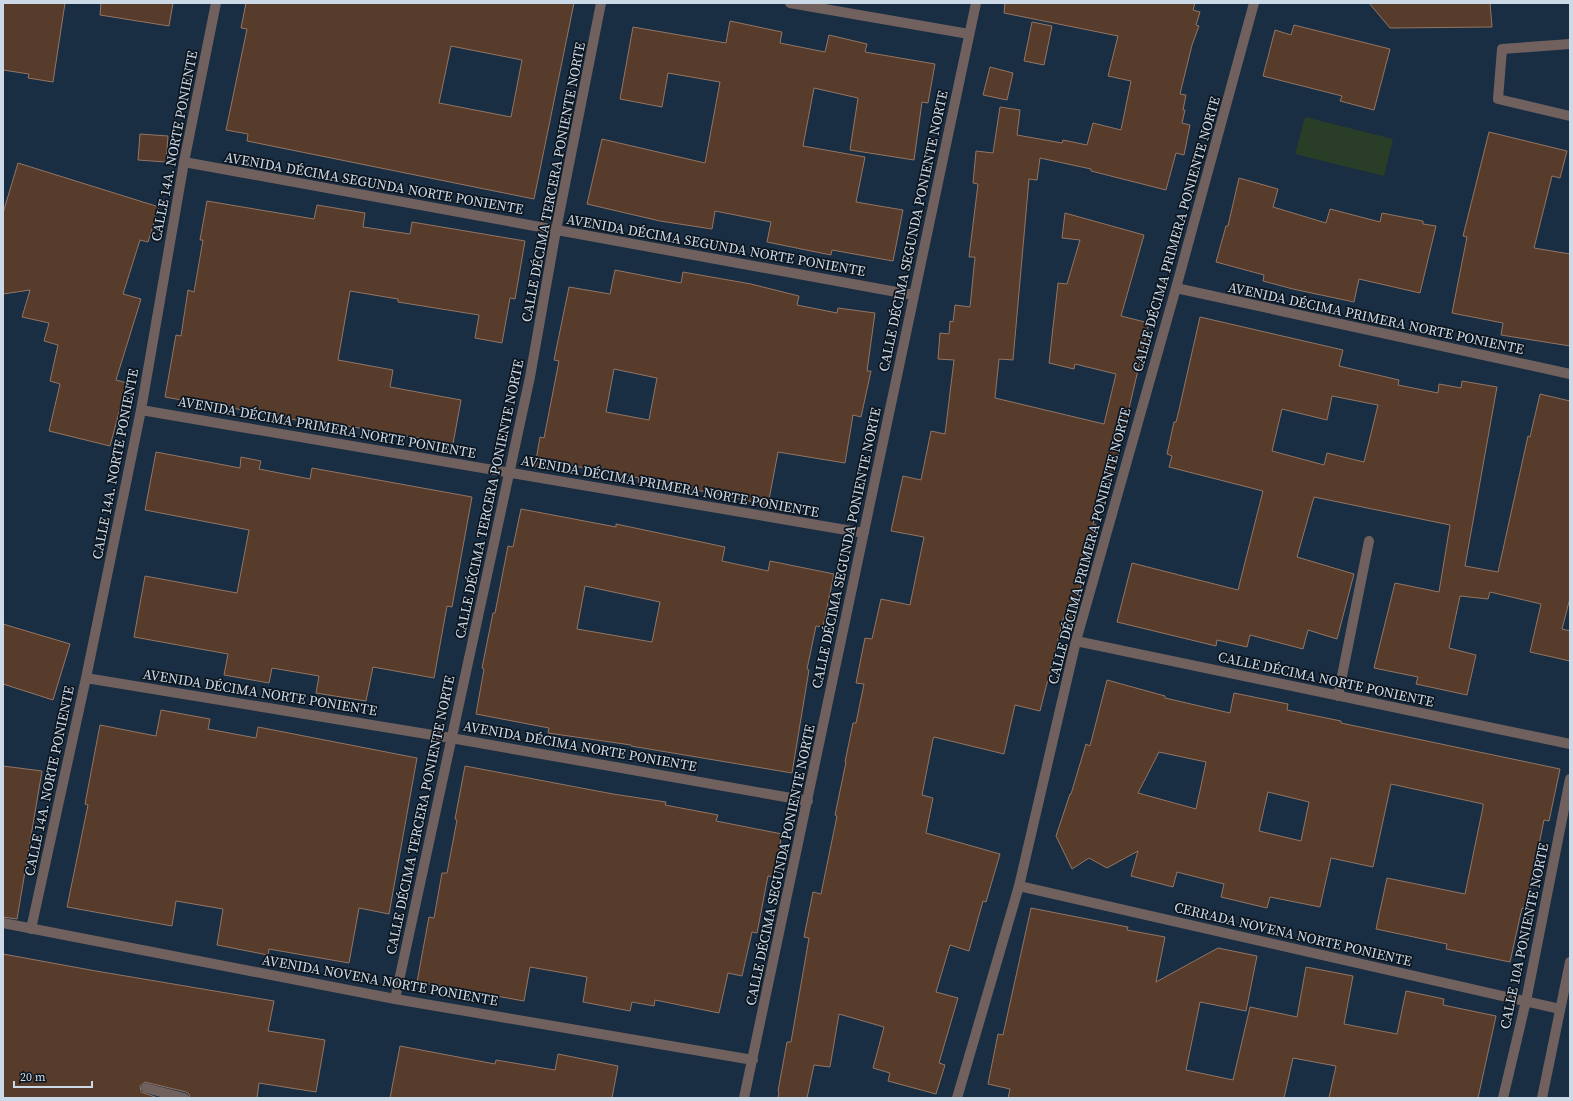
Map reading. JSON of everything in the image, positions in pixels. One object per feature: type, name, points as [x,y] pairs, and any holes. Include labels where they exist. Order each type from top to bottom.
[{"type":"street","name":"CALLE 14A. NORTE PONIENTE","points":[[31,929],[86,678],[141,410],[184,162],[216,3]]},
{"type":"street","name":"CALLE DÉCIMA TERCERA PONIENTE NORTE","points":[[395,999],[530,376],[556,230],[601,3]]},
{"type":"street","points":[[790,3],[969,34]]},
{"type":"street","name":"CALLE DÉCIMA SEGUNDA PONIENTE NORTE","points":[[744,1098],[976,3]]},
{"type":"street","name":"CALLE DÉCIMA PRIMERA PONIENTE NORTE","points":[[957,1098],[1019,886],[1076,641],[1176,288],[1254,3]]},
{"type":"street","points":[[1570,44],[1502,49],[1498,99],[1570,116]]},
{"type":"street","name":"AVENIDA DÉCIMA SEGUNDA NORTE PONIENTE","points":[[184,162],[913,295]]},
{"type":"street","name":"AVENIDA DÉCIMA PRIMERA NORTE PONIENTE","points":[[1176,288],[1570,374]]},
{"type":"street","name":"AVENIDA DÉCIMA PRIMERA NORTE PONIENTE","points":[[141,410],[864,532]]},
{"type":"street","points":[[1338,696],[1369,541]]},
{"type":"street","name":"CALLE DÉCIMA NORTE PONIENTE","points":[[1076,641],[1570,744]]},
{"type":"street","name":"AVENIDA DÉCIMA NORTE PONIENTE","points":[[86,678],[451,738],[808,801]]},
{"type":"street","name":"CALLE 10A PONIENTE NORTE","points":[[1503,1098],[1526,1002],[1570,779]]},
{"type":"street","name":"CERRADA NOVENA NORTE PONIENTE","points":[[1019,886],[1560,1009]]},
{"type":"street","name":"AVENIDA NOVENA NORTE PONIENTE","points":[[3,923],[395,999],[753,1060]]},
{"type":"street","points":[[1542,1098],[1570,962]]},
{"type":"street","points":[[146,1088],[184,1098]]},
{"type":"green space","points":[[1305,117],[1393,139],[1384,176],[1295,154]]},
{"type":"building","points":[[3,3],[65,3],[53,82],[28,78],[29,74],[3,70]]},
{"type":"building","points":[[101,3],[173,3],[169,26],[100,15]]},
{"type":"building","points":[[246,3],[574,3],[534,199],[247,141],[248,134],[226,130],[247,29],[241,28]],"holes":[[[451,46],[522,60],[511,117],[439,103]]]},
{"type":"building","points":[[1005,3],[1195,3],[1193,10],[1200,12],[1196,25],[1199,26],[1192,45],[1180,94],[1186,95],[1182,123],[1190,125],[1184,155],[1176,153],[1166,190],[1091,171],[1091,169],[1040,158],[1037,180],[1029,179],[1013,360],[999,359],[995,398],[1104,424],[1116,374],[1075,364],[1074,369],[1049,363],[1058,283],[1067,284],[1080,240],[1062,238],[1065,213],[1144,235],[1121,316],[1149,323],[1113,477],[1105,476],[1093,524],[1096,525],[1073,618],[1064,616],[1040,711],[1015,705],[1004,754],[934,737],[933,739],[922,795],[933,798],[926,833],[1000,854],[986,902],[983,901],[969,951],[950,945],[936,992],[958,998],[939,1063],[945,1065],[936,1094],[888,1081],[890,1073],[873,1068],[884,1027],[839,1014],[830,1067],[814,1065],[807,1098],[778,1098],[787,1042],[791,1042],[809,938],[804,937],[813,892],[821,894],[837,816],[835,815],[845,762],[853,723],[856,723],[864,684],[856,683],[865,638],[872,639],[881,599],[910,605],[924,537],[891,531],[903,476],[921,480],[931,431],[945,434],[954,360],[938,359],[940,333],[949,334],[950,321],[953,322],[955,305],[970,307],[975,257],[969,257],[978,184],[973,183],[976,151],[993,153],[1000,107],[1020,110],[1017,135],[1062,143],[1063,140],[1087,145],[1093,123],[1121,130],[1131,81],[1108,76],[1118,36],[1004,13]]},
{"type":"building","points":[[1369,3],[1490,3],[1492,27],[1390,28]]},
{"type":"building","points":[[730,21],[782,32],[780,43],[825,52],[829,35],[867,44],[865,52],[935,64],[928,103],[922,102],[914,160],[850,150],[858,98],[814,88],[803,146],[865,157],[856,202],[903,210],[893,261],[832,250],[831,255],[767,242],[771,222],[715,211],[712,229],[660,221],[587,204],[602,139],[705,163],[720,82],[668,73],[662,107],[620,99],[633,27],[726,43]]},
{"type":"building","points":[[1032,22],[1052,26],[1044,65],[1024,61]]},
{"type":"building","points":[[1294,25],[1390,49],[1374,110],[1340,101],[1342,96],[1263,76],[1275,30],[1291,35]]},
{"type":"building","points":[[990,67],[1013,73],[1007,100],[983,95]]},
{"type":"building","points":[[1489,132],[1567,151],[1560,178],[1552,176],[1534,248],[1570,254],[1570,346],[1501,335],[1503,323],[1452,313],[1467,237],[1463,236]]},
{"type":"building","points":[[140,134],[168,136],[166,162],[138,160]]},
{"type":"building","points":[[18,163],[159,207],[148,242],[140,240],[123,294],[141,299],[116,380],[127,383],[110,446],[49,431],[60,384],[50,381],[58,345],[44,341],[49,323],[22,317],[30,290],[3,294],[3,213]]},
{"type":"building","points":[[1239,178],[1278,189],[1273,207],[1326,223],[1330,209],[1380,222],[1382,213],[1423,221],[1423,224],[1436,226],[1420,293],[1359,279],[1354,302],[1263,281],[1264,275],[1216,262],[1226,226],[1228,226]]},
{"type":"building","points":[[207,201],[314,219],[317,205],[365,213],[363,227],[410,234],[412,222],[525,241],[515,299],[510,298],[502,343],[475,338],[479,315],[398,302],[398,299],[350,291],[338,360],[393,370],[390,387],[461,400],[453,444],[324,422],[323,425],[165,397],[176,335],[181,336],[188,290],[194,292],[203,240],[200,240]]},
{"type":"building","points":[[615,270],[681,283],[683,272],[751,284],[799,296],[797,305],[837,313],[838,308],[875,313],[867,371],[871,371],[861,417],[853,415],[845,463],[778,452],[768,505],[687,488],[687,491],[638,482],[639,478],[563,464],[562,471],[535,466],[540,437],[544,438],[559,361],[554,360],[569,287],[610,294]],"holes":[[[614,369],[657,378],[649,420],[606,412]]]},
{"type":"building","points":[[1200,317],[1343,350],[1339,366],[1399,380],[1398,385],[1438,393],[1439,384],[1461,388],[1462,381],[1497,387],[1465,566],[1498,572],[1528,436],[1530,437],[1540,394],[1570,401],[1570,598],[1562,629],[1570,631],[1570,661],[1530,652],[1541,604],[1490,592],[1488,599],[1460,596],[1449,648],[1476,655],[1467,695],[1416,684],[1418,677],[1374,668],[1395,583],[1439,592],[1450,525],[1314,497],[1297,557],[1354,574],[1337,639],[1308,630],[1303,649],[1250,635],[1247,647],[1217,640],[1216,646],[1117,622],[1132,563],[1238,590],[1263,491],[1169,467],[1172,456],[1167,454],[1174,422],[1176,422]],"holes":[[[1332,396],[1378,405],[1364,462],[1327,453],[1324,465],[1272,451],[1282,409],[1327,420]]]},
{"type":"building","points":[[156,452],[240,468],[241,457],[261,461],[259,469],[310,479],[312,468],[472,497],[452,607],[447,606],[434,678],[373,667],[366,701],[316,693],[319,676],[272,668],[269,683],[224,675],[228,654],[134,637],[145,576],[237,593],[249,530],[145,510]]},
{"type":"building","points":[[521,509],[616,527],[616,524],[725,547],[722,561],[768,571],[770,561],[834,574],[823,627],[816,626],[807,669],[809,670],[792,773],[631,745],[548,733],[549,728],[476,714],[484,669],[482,668],[493,613],[495,613],[508,546],[513,547]],"holes":[[[585,586],[660,602],[652,642],[577,629]]]},
{"type":"building","points":[[3,624],[70,644],[53,700],[3,684]]},
{"type":"building","points":[[1107,680],[1165,696],[1165,698],[1230,713],[1234,693],[1288,704],[1287,710],[1341,721],[1341,723],[1560,769],[1549,821],[1544,820],[1526,909],[1522,908],[1510,962],[1446,949],[1447,944],[1376,929],[1387,878],[1465,894],[1483,804],[1391,784],[1373,867],[1331,858],[1320,907],[1270,897],[1267,908],[1221,897],[1224,884],[1177,872],[1173,887],[1131,876],[1138,851],[1107,868],[1089,858],[1072,869],[1056,836],[1071,794],[1086,744],[1090,746]],"holes":[[[1159,752],[1206,762],[1196,809],[1138,793]],[[1268,792],[1309,802],[1301,841],[1259,831]]]},
{"type":"building","points":[[161,710],[210,719],[208,729],[256,738],[258,727],[417,758],[389,914],[359,908],[349,963],[269,949],[268,955],[217,945],[223,909],[176,901],[172,926],[67,907],[88,805],[85,804],[100,725],[156,736]]},
{"type":"building","points":[[3,766],[42,771],[17,919],[3,917]]},
{"type":"building","points":[[465,766],[613,794],[666,802],[665,805],[718,815],[716,821],[782,834],[774,877],[768,876],[757,933],[752,932],[742,976],[728,973],[719,1013],[655,1000],[654,1006],[632,1002],[630,1011],[583,1002],[587,977],[530,967],[524,1001],[417,982],[429,917],[434,918],[442,873],[447,873]]},
{"type":"building","points":[[1031,908],[1128,927],[1127,930],[1165,937],[1156,982],[1218,948],[1257,956],[1246,1011],[1200,1002],[1186,1070],[1233,1080],[1250,1007],[1297,1017],[1306,967],[1353,976],[1344,1024],[1397,1034],[1406,991],[1444,999],[1443,1005],[1496,1016],[1478,1098],[1329,1098],[1336,1066],[1293,1058],[1284,1098],[1008,1098],[1010,1089],[988,1084],[998,1034],[1003,1035]]},
{"type":"building","points":[[3,954],[274,1001],[268,1031],[325,1040],[316,1092],[259,1083],[257,1098],[190,1098],[189,1094],[186,1092],[145,1082],[140,1086],[141,1092],[158,1098],[3,1098]]},
{"type":"building","points":[[400,1046],[495,1064],[496,1060],[555,1070],[558,1054],[618,1066],[612,1098],[390,1098]]}]
